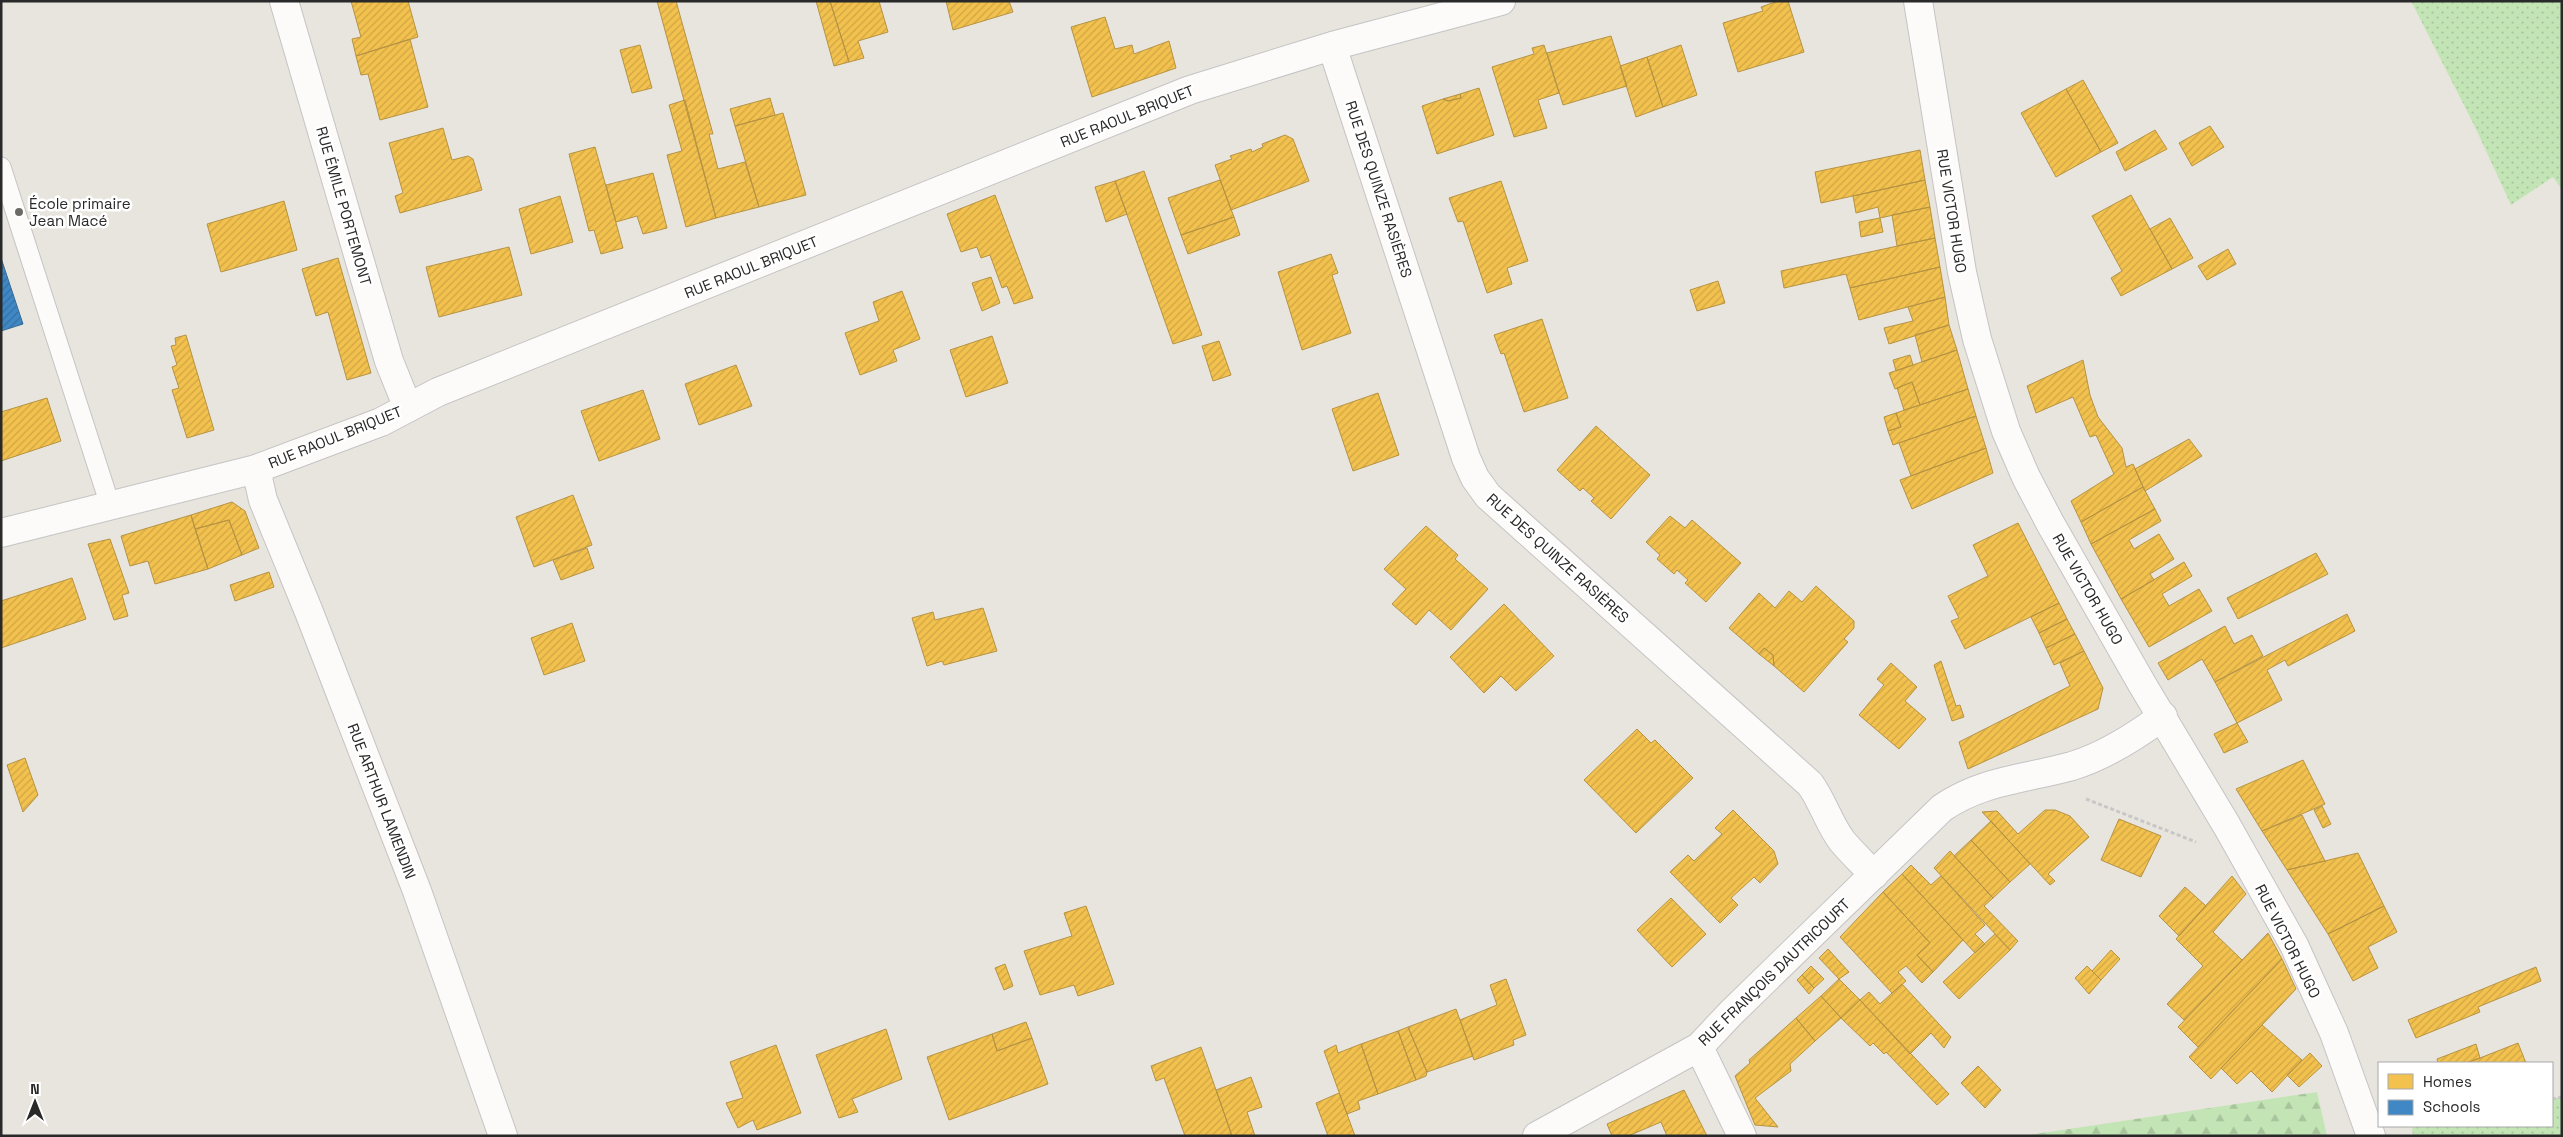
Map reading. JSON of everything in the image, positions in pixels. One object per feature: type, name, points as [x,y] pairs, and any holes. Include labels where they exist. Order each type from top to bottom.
[{"type":"street","name":"RUE ÉMILE PORTEMONT","points":[[284,1],[389,362],[408,408]]},
{"type":"street","name":"RUE RAOUL BRIQUET","points":[[1,533],[110,504],[256,469],[381,422],[438,392],[1190,90],[1332,46],[1501,1]]},
{"type":"street","name":"RUE VICTOR HUGO","points":[[1918,1],[1962,272],[1977,339],[2006,431],[2026,477],[2050,523],[2142,684],[2163,716],[2227,826],[2294,945],[2334,1033],[2372,1136]]},
{"type":"street","name":"RUE DES QUINZE RASIÈRES","points":[[1332,46],[1466,458],[1475,478],[1488,496],[1810,784],[1822,802],[1831,824],[1842,841],[1874,875]]},
{"type":"street","name":"RUE ARTHUR LAMENDIN","points":[[256,469],[263,500],[309,612],[417,891],[503,1136]]},
{"type":"street","name":"RUE FRANÇOIS DAUTRICOURT","points":[[1537,1136],[1699,1047],[1731,1013],[1942,808],[1962,794],[1992,783],[2090,759],[2140,732],[2163,716]]},
{"type":"street","points":[[1699,1047],[1742,1136]]},
{"type":"lane","points":[[1,167],[110,504]]},
{"type":"path","points":[[2084,798],[2210,848],[2227,826]]},
{"type":"green space","points":[[2411,1],[2562,1],[2562,190],[2553,177],[2511,205],[2475,127]]},
{"type":"green space","points":[[2317,1092],[2327,1136],[2022,1136]]},
{"type":"green space","points":[[2562,1097],[2562,1136],[2413,1136],[2412,1127],[2553,1127],[2553,1099]]},
{"type":"building: Homes","points":[[351,1],[408,1],[418,37],[356,56],[352,39],[361,37]]},
{"type":"building: Homes","points":[[657,1],[676,1],[713,134],[709,134],[718,169],[745,162],[759,207],[716,218]]},
{"type":"building: Homes","points":[[816,1],[830,1],[849,62],[834,66]]},
{"type":"building: Homes","points":[[830,1],[879,1],[888,32],[858,41],[864,58],[849,62]]},
{"type":"building: Homes","points":[[946,1],[1009,1],[1013,12],[953,30]]},
{"type":"building: Homes","points":[[1778,1],[1788,1],[1804,52],[1738,72],[1723,23],[1763,11],[1761,7]]},
{"type":"building: Homes","points":[[1105,17],[1115,49],[1132,45],[1134,54],[1169,41],[1176,68],[1092,97],[1071,27]]},
{"type":"building: Homes","points":[[1611,36],[1627,86],[1563,105],[1547,53]]},
{"type":"building: Homes","points":[[410,39],[428,107],[380,120],[368,74],[361,75],[356,56]]},
{"type":"building: Homes","points":[[640,45],[652,88],[632,93],[620,50]]},
{"type":"building: Homes","points":[[1544,45],[1559,93],[1538,100],[1547,128],[1514,137],[1492,67],[1534,54],[1532,48]]},
{"type":"building: Homes","points":[[1681,45],[1697,95],[1663,107],[1647,57]]},
{"type":"building: Homes","points":[[1647,57],[1663,107],[1636,117],[1620,66]]},
{"type":"building: Homes","points":[[2083,80],[2118,143],[2101,152],[2066,89]]},
{"type":"building: Homes","points":[[1479,88],[1494,135],[1437,154],[1422,106],[1443,99],[1448,101],[1461,98],[1460,94]]},
{"type":"building: Homes","points":[[2066,89],[2101,152],[2056,177],[2021,113]]},
{"type":"building: Homes","points":[[1460,94],[1461,98],[1448,101],[1443,99]]},
{"type":"building: Homes","points":[[770,98],[775,115],[735,126],[730,109]]},
{"type":"building: Homes","points":[[685,100],[716,218],[686,227],[667,155],[682,151],[669,105]]},
{"type":"building: Homes","points":[[783,113],[806,195],[759,207],[735,126]]},
{"type":"building: Homes","points":[[2210,126],[2224,147],[2192,166],[2179,143]]},
{"type":"building: Homes","points":[[443,128],[452,160],[468,156],[473,159],[482,190],[400,213],[395,196],[403,193],[389,143]]},
{"type":"building: Homes","points":[[2155,130],[2167,149],[2125,171],[2116,152]]},
{"type":"building: Homes","points":[[1285,135],[1293,139],[1309,181],[1231,210],[1215,165],[1232,159],[1230,156],[1251,149],[1252,152],[1263,147],[1262,144]]},
{"type":"building: Homes","points":[[595,147],[623,248],[601,254],[594,230],[589,231],[569,154]]},
{"type":"building: Homes","points":[[1920,150],[1925,180],[1821,203],[1815,172]]},
{"type":"building: Homes","points":[[1144,171],[1202,335],[1173,344],[1115,181]]},
{"type":"building: Homes","points":[[653,173],[667,228],[643,234],[637,216],[616,222],[606,185]]},
{"type":"building: Homes","points":[[1220,180],[1234,217],[1181,235],[1168,198]]},
{"type":"building: Homes","points":[[1925,180],[1930,207],[1880,218],[1878,207],[1856,213],[1853,196]]},
{"type":"building: Homes","points":[[1115,181],[1127,214],[1106,222],[1095,187]]},
{"type":"building: Homes","points":[[1501,181],[1528,261],[1507,268],[1512,284],[1487,293],[1463,221],[1458,222],[1449,198]]},
{"type":"building: Homes","points":[[995,195],[1033,298],[1014,304],[1007,286],[1002,288],[990,255],[981,258],[977,247],[961,252],[947,214]]},
{"type":"building: Homes","points":[[2131,195],[2172,269],[2121,296],[2111,278],[2122,271],[2092,216]]},
{"type":"building: Homes","points":[[560,196],[573,242],[531,254],[519,209]]},
{"type":"building: Homes","points":[[284,201],[297,250],[221,272],[207,224]]},
{"type":"building: Homes","points":[[1930,207],[1935,238],[1897,246],[1892,215]]},
{"type":"building: Homes","points":[[1234,217],[1240,235],[1188,254],[1181,235]]},
{"type":"building: Homes","points":[[1880,218],[1883,232],[1861,237],[1859,222]]},
{"type":"building: Homes","points":[[2170,218],[2193,258],[2172,269],[2150,229]]},
{"type":"building: Homes","points":[[1935,238],[1940,267],[1850,288],[1846,274],[1784,288],[1781,271]]},
{"type":"building: Homes","points":[[509,247],[522,295],[439,317],[426,267]]},
{"type":"building: Homes","points":[[2228,249],[2236,264],[2207,280],[2198,266]]},
{"type":"building: Homes","points":[[1331,254],[1338,273],[1332,275],[1351,333],[1302,350],[1278,272]]},
{"type":"building: Homes","points":[[338,258],[371,373],[347,380],[328,312],[316,316],[302,269]]},
{"type":"building: Homes","points":[[1940,267],[1945,297],[1859,320],[1850,288]]},
{"type":"building: Homes","points":[[991,277],[1000,303],[982,311],[972,283]]},
{"type":"building: Homes","points":[[1718,281],[1725,303],[1697,311],[1690,290]]},
{"type":"building: Homes","points":[[902,291],[920,339],[893,350],[897,361],[860,375],[845,333],[879,321],[873,302]]},
{"type":"building: Homes","points":[[1945,297],[1949,325],[1889,344],[1884,328],[1913,321],[1908,307]]},
{"type":"building: Homes","points":[[1542,319],[1568,398],[1524,412],[1504,353],[1501,354],[1494,335]]},
{"type":"building: Homes","points":[[1949,325],[1957,350],[1922,362],[1915,335]]},
{"type":"building: Homes","points":[[186,335],[214,430],[187,438],[172,390],[179,388],[172,367],[177,365],[171,346],[176,345],[175,338]]},
{"type":"building: Homes","points":[[992,336],[1008,383],[966,397],[950,350]]},
{"type":"building: Homes","points":[[1219,341],[1231,375],[1213,381],[1202,346]]},
{"type":"building: Homes","points":[[1957,350],[1968,389],[1920,405],[1912,382],[1895,389],[1889,373]]},
{"type":"building: Homes","points":[[1910,355],[1913,365],[1896,371],[1893,360]]},
{"type":"building: Homes","points":[[2083,360],[2090,395],[2098,417],[2122,448],[2126,467],[2133,464],[2143,487],[2081,522],[2071,501],[2114,474],[2096,435],[2090,437],[2073,397],[2036,413],[2027,386]]},
{"type":"building: Homes","points":[[736,365],[752,406],[699,425],[685,384]]},
{"type":"building: Homes","points":[[1912,382],[1920,405],[1904,410],[1897,388]]},
{"type":"building: Homes","points":[[1968,389],[1976,416],[1893,445],[1888,431],[1901,427],[1896,413]]},
{"type":"building: Homes","points":[[643,390],[660,439],[599,461],[581,411]]},
{"type":"building: Homes","points":[[1378,393],[1399,455],[1353,471],[1332,409]]},
{"type":"building: Homes","points":[[47,398],[61,441],[1,461],[1,412]]},
{"type":"building: Homes","points":[[1896,413],[1901,427],[1888,431],[1884,417]]},
{"type":"building: Homes","points":[[1976,416],[1986,448],[1911,476],[1899,443]]},
{"type":"building: Homes","points":[[1596,426],[1650,475],[1611,519],[1591,501],[1594,498],[1583,488],[1580,491],[1557,470]]},
{"type":"building: Homes","points":[[2189,439],[2202,456],[2145,491],[2135,469]]},
{"type":"building: Homes","points":[[1986,448],[1993,473],[1912,509],[1900,480]]},
{"type":"building: Homes","points":[[2143,487],[2155,509],[2091,544],[2081,522]]},
{"type":"building: Homes","points":[[573,495],[592,545],[534,567],[516,517]]},
{"type":"building: Homes","points":[[232,502],[245,511],[259,548],[242,555],[229,520],[195,529],[191,515]]},
{"type":"building: Homes","points":[[2155,509],[2161,521],[2129,540],[2134,549],[2159,534],[2174,559],[2150,574],[2154,580],[2121,599],[2091,544]]},
{"type":"building: Homes","points":[[191,515],[208,569],[155,584],[148,561],[130,566],[121,536]]},
{"type":"building: Homes","points":[[1670,516],[1685,528],[1692,520],[1741,563],[1706,602],[1685,583],[1688,580],[1677,570],[1674,574],[1657,559],[1660,555],[1646,542]]},
{"type":"building: Homes","points":[[229,520],[242,555],[208,569],[195,529]]},
{"type":"building: Homes","points":[[2018,523],[2059,603],[1965,649],[1951,621],[1959,618],[1948,596],[1988,576],[1973,545]]},
{"type":"building: Homes","points":[[1426,526],[1458,555],[1455,559],[1488,589],[1451,630],[1429,610],[1416,625],[1392,604],[1406,589],[1384,569]]},
{"type":"building: Homes","points":[[110,539],[129,593],[122,595],[128,616],[114,620],[88,544]]},
{"type":"building: Homes","points":[[587,548],[594,568],[561,580],[553,560]]},
{"type":"building: Homes","points":[[2316,553],[2328,574],[2238,619],[2227,598]]},
{"type":"building: Homes","points":[[2184,562],[2192,576],[2162,594],[2169,606],[2199,589],[2212,611],[2149,647],[2121,599]]},
{"type":"building: Homes","points":[[269,572],[274,587],[235,601],[230,585]]},
{"type":"building: Homes","points":[[72,578],[86,619],[1,648],[1,601]]},
{"type":"building: Homes","points":[[1816,586],[1854,621],[1854,628],[1844,639],[1848,642],[1804,692],[1774,666],[1773,655],[1764,648],[1759,654],[1729,628],[1759,593],[1775,608],[1789,591],[1802,602]]},
{"type":"building: Homes","points":[[2059,603],[2067,619],[2039,633],[2031,617]]},
{"type":"building: Homes","points":[[1504,604],[1554,656],[1516,691],[1501,676],[1484,693],[1450,657]]},
{"type":"building: Homes","points":[[983,608],[997,651],[944,665],[942,661],[927,666],[912,618],[933,612],[935,620]]},
{"type":"building: Homes","points":[[2347,614],[2355,631],[2288,666],[2285,660],[2267,670],[2282,700],[2237,723],[2215,682]]},
{"type":"building: Homes","points":[[2067,619],[2075,634],[2046,648],[2039,633]]},
{"type":"building: Homes","points":[[572,623],[585,661],[544,675],[531,638]]},
{"type":"building: Homes","points":[[2225,626],[2234,644],[2252,635],[2263,656],[2215,682],[2202,659],[2168,680],[2158,663]]},
{"type":"building: Homes","points":[[2075,634],[2084,651],[2054,665],[2046,648]]},
{"type":"building: Homes","points":[[1764,648],[1773,655],[1774,666],[1759,654]]},
{"type":"building: Homes","points":[[2084,651],[2103,688],[2098,709],[1968,769],[1959,742],[2070,686],[2060,663]]},
{"type":"building: Homes","points":[[1941,661],[1956,706],[1960,705],[1964,717],[1952,721],[1934,665]]},
{"type":"building: Homes","points":[[1891,663],[1917,687],[1905,701],[1926,719],[1899,749],[1859,715],[1884,685],[1877,679]]},
{"type":"building: Homes","points":[[2237,723],[2248,742],[2224,753],[2214,734]]},
{"type":"building: Homes","points":[[1637,729],[1651,743],[1655,740],[1693,778],[1636,833],[1584,780]]},
{"type":"building: Homes","points":[[25,758],[38,795],[23,812],[7,765]]},
{"type":"building: Homes","points":[[2303,760],[2325,804],[2262,831],[2236,789]]},
{"type":"building: Homes","points":[[2322,806],[2331,824],[2323,828],[2314,810]]},
{"type":"building: Homes","points":[[1733,810],[1774,851],[1778,864],[1760,883],[1754,877],[1731,898],[1738,905],[1720,923],[1670,872],[1688,855],[1694,861],[1722,834],[1715,828]]},
{"type":"building: Homes","points":[[2045,810],[2055,810],[2070,816],[2089,837],[2048,874],[2055,881],[2050,885],[1982,812],[1997,811],[2018,834]]},
{"type":"building: Homes","points":[[2302,815],[2325,861],[2287,870],[2262,831]]},
{"type":"building: Homes","points":[[2119,819],[2161,836],[2141,877],[2101,860]]},
{"type":"building: Homes","points":[[1991,821],[2030,864],[2010,882],[1971,840]]},
{"type":"building: Homes","points":[[1971,840],[2010,882],[1993,898],[1954,856]]},
{"type":"building: Homes","points":[[1950,851],[1993,898],[1984,906],[2018,941],[2010,950],[1934,868]]},
{"type":"building: Homes","points":[[2358,853],[2384,906],[2328,934],[2287,870]]},
{"type":"building: Homes","points":[[1911,865],[1931,885],[1941,876],[1985,925],[1975,934],[1985,944],[1975,953],[1902,874]]},
{"type":"building: Homes","points":[[1902,874],[1963,940],[1933,972],[1917,955],[1930,943],[1883,892]]},
{"type":"building: Homes","points":[[2232,876],[2246,894],[2213,932],[2242,960],[2184,1020],[2167,1004],[2203,966],[2176,939]]},
{"type":"building: Homes","points":[[2185,887],[2206,906],[2179,936],[2159,916]]},
{"type":"building: Homes","points":[[1883,892],[1930,943],[1917,955],[1933,972],[1922,983],[1906,966],[1898,972],[1906,981],[1892,993],[1840,937]]},
{"type":"building: Homes","points":[[1671,898],[1706,934],[1672,967],[1637,930]]},
{"type":"building: Homes","points":[[1086,906],[1114,984],[1078,996],[1074,985],[1040,995],[1024,951],[1072,936],[1064,913]]},
{"type":"building: Homes","points":[[2384,906],[2397,932],[2368,947],[2378,968],[2353,981],[2328,934]]},
{"type":"building: Homes","points":[[2268,933],[2282,959],[2198,1047],[2178,1027]]},
{"type":"building: Homes","points":[[1995,934],[2010,950],[1959,999],[1943,982]]},
{"type":"building: Homes","points":[[1828,949],[1849,972],[1839,979],[1819,958]]},
{"type":"building: Homes","points":[[2111,950],[2120,959],[2101,980],[2092,971]]},
{"type":"building: Homes","points":[[2282,959],[2296,989],[2211,1079],[2189,1057]]},
{"type":"building: Homes","points":[[1005,964],[1013,986],[1004,990],[995,968]]},
{"type":"building: Homes","points":[[1811,966],[1824,979],[1814,988],[1802,975]]},
{"type":"building: Homes","points":[[2087,966],[2101,980],[2089,994],[2075,978]]},
{"type":"building: Homes","points":[[2536,967],[2541,981],[2478,1007],[2480,1012],[2416,1038],[2408,1020]]},
{"type":"building: Homes","points":[[1802,975],[1814,988],[1809,994],[1797,980]]},
{"type":"building: Homes","points":[[1506,979],[1526,1035],[1513,1040],[1514,1045],[1474,1060],[1460,1020],[1497,1005],[1490,985]]},
{"type":"building: Homes","points":[[1839,979],[1860,1000],[1841,1018],[1821,996]]},
{"type":"building: Homes","points":[[1902,984],[1951,1037],[1944,1048],[1931,1033],[1910,1054],[1860,1000],[1869,992],[1880,1004]]},
{"type":"building: Homes","points":[[1821,996],[1841,1018],[1815,1041],[1796,1018]]},
{"type":"building: Homes","points":[[1860,1000],[1949,1094],[1937,1105],[1886,1052],[1884,1054],[1873,1043],[1870,1046],[1841,1018]]},
{"type":"building: Homes","points":[[1456,1009],[1473,1056],[1427,1072],[1408,1027]]},
{"type":"building: Homes","points":[[1796,1018],[1815,1041],[1790,1064],[1791,1071],[1755,1098],[1778,1127],[1755,1125],[1735,1076],[1750,1063],[1749,1060]]},
{"type":"building: Homes","points":[[1026,1022],[1032,1038],[997,1051],[992,1034]]},
{"type":"building: Homes","points":[[2262,1025],[2302,1060],[2272,1092],[2251,1071],[2237,1084],[2221,1068]]},
{"type":"building: Homes","points":[[1408,1027],[1427,1072],[1426,1076],[1416,1080],[1398,1031]]},
{"type":"building: Homes","points":[[886,1029],[902,1079],[852,1099],[858,1112],[839,1118],[816,1055]]},
{"type":"building: Homes","points":[[1398,1031],[1416,1080],[1378,1094],[1361,1044]]},
{"type":"building: Homes","points":[[992,1034],[997,1051],[1032,1038],[1048,1084],[949,1120],[927,1057]]},
{"type":"building: Homes","points":[[2518,1043],[2526,1062],[2469,1062]]},
{"type":"building: Homes","points":[[1361,1044],[1378,1094],[1358,1101],[1360,1109],[1347,1114],[1324,1051],[1336,1045],[1338,1053]]},
{"type":"building: Homes","points":[[2476,1044],[2480,1058],[2469,1062],[2438,1062],[2437,1059]]},
{"type":"building: Homes","points":[[776,1045],[801,1113],[757,1130],[753,1120],[738,1128],[726,1103],[743,1098],[730,1062]]},
{"type":"building: Homes","points":[[1201,1047],[1232,1136],[1185,1136],[1164,1078],[1156,1081],[1151,1066]]},
{"type":"building: Homes","points":[[2310,1053],[2322,1066],[2299,1087],[2287,1075]]},
{"type":"building: Homes","points":[[1978,1066],[2001,1090],[1985,1108],[1961,1083]]},
{"type":"building: Homes","points":[[1251,1077],[1262,1107],[1247,1112],[1255,1136],[1232,1136],[1216,1090]]},
{"type":"building: Homes","points":[[1684,1090],[1707,1136],[1667,1136],[1661,1122],[1628,1136],[1612,1136],[1607,1124]]},
{"type":"building: Homes","points":[[1339,1093],[1355,1136],[1328,1136],[1316,1103]]},
{"type":"building: Schools","points":[[1,258],[23,324],[1,331]]},
{"type":"place","name":"École primaire Jean Macé","points":[[19,212]]}]
